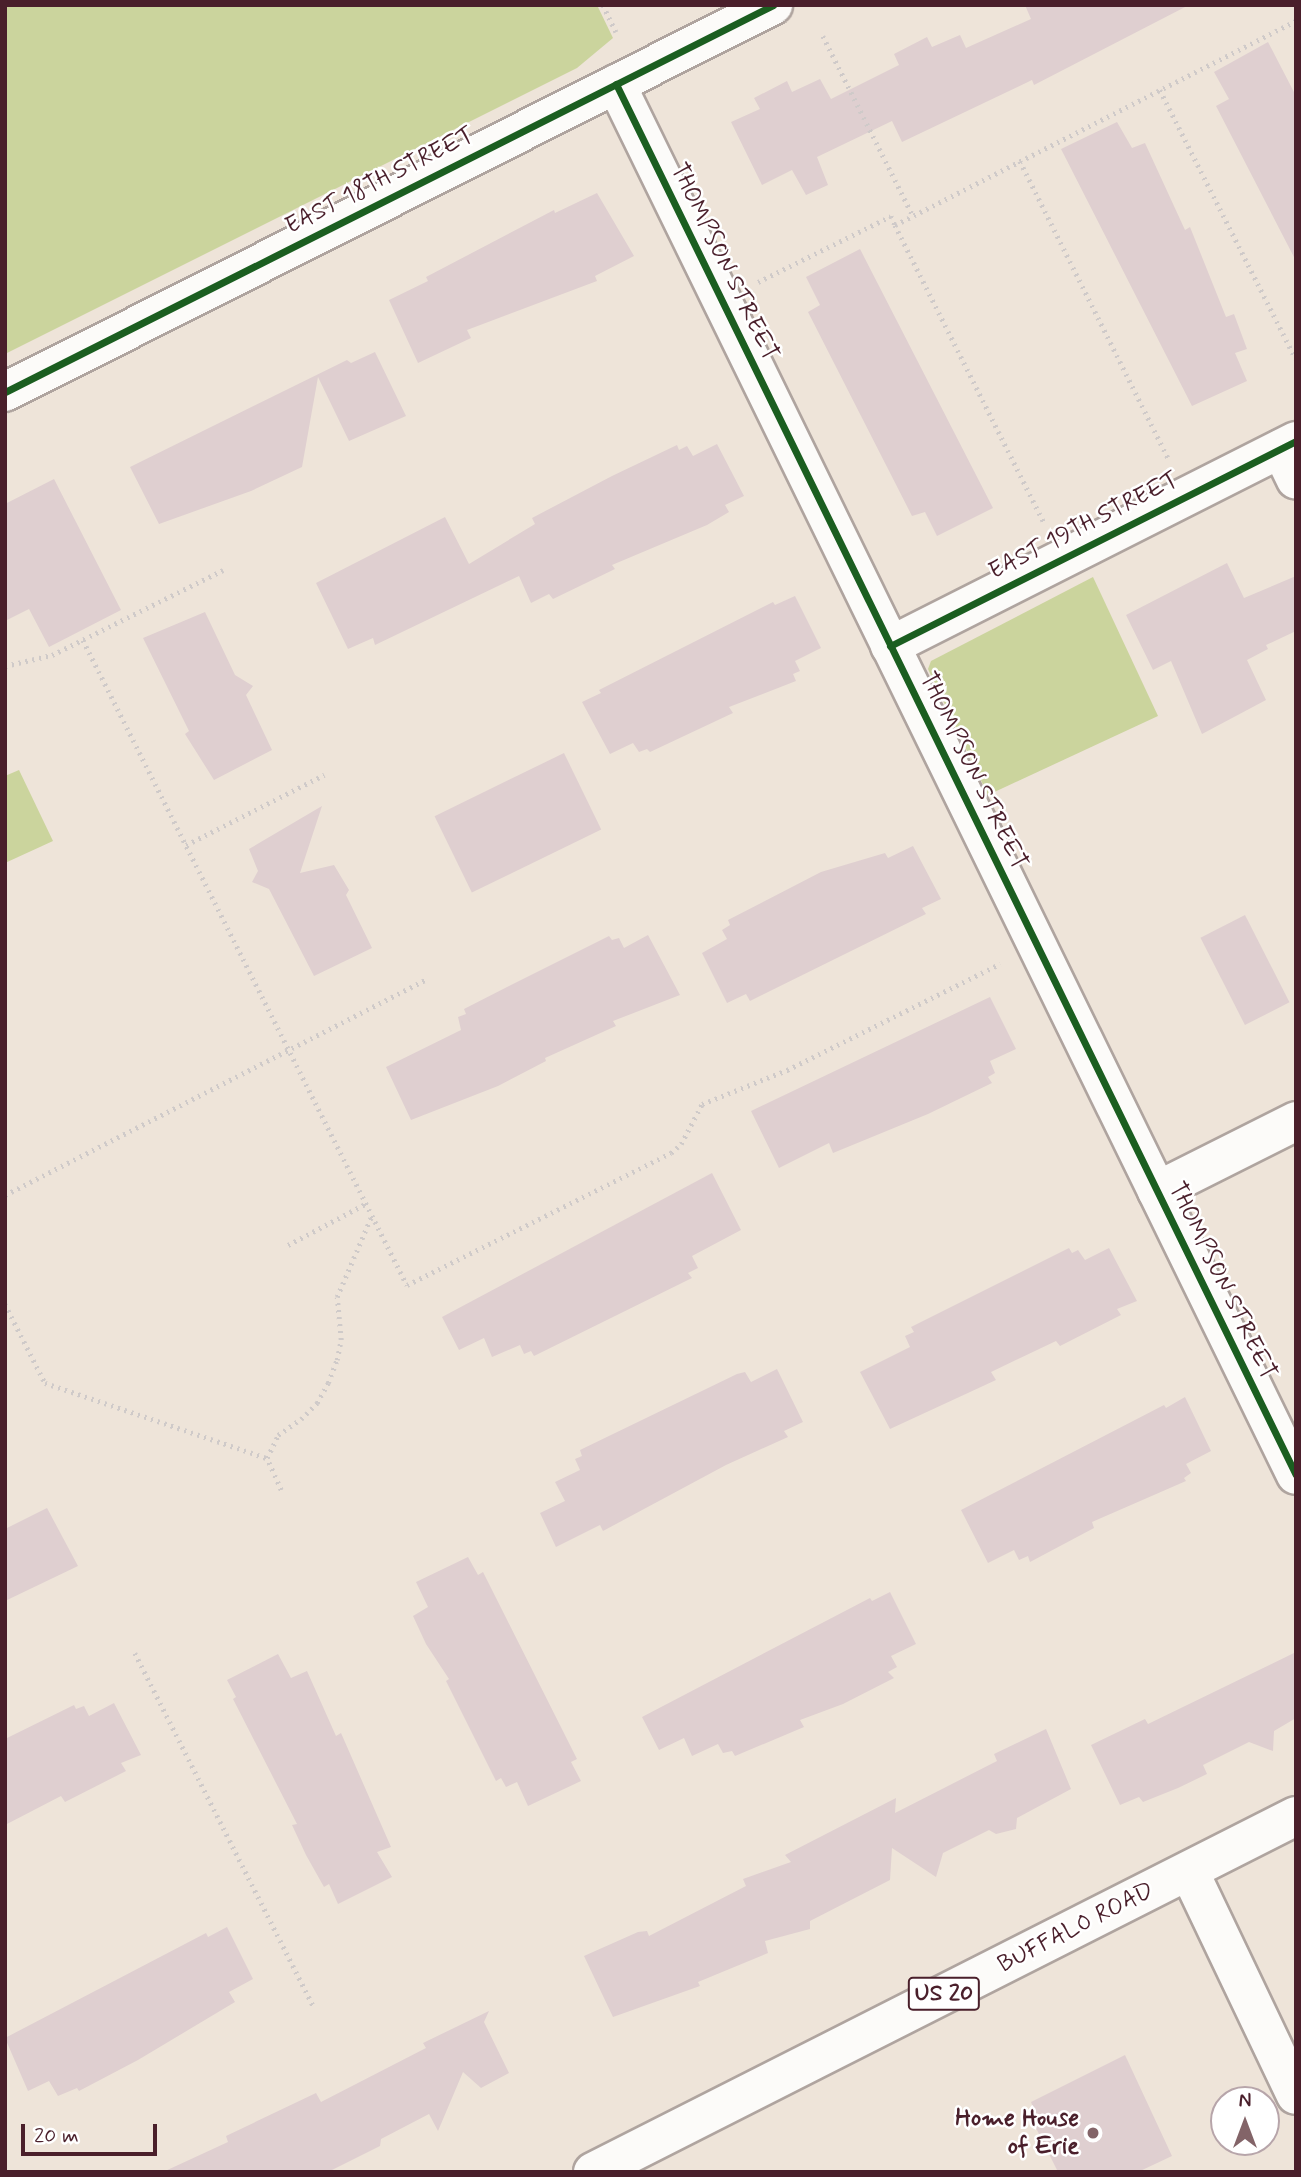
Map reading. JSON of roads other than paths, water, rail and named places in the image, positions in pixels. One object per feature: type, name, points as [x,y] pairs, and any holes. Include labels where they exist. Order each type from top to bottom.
[{"type":"street","name":"EAST 18TH STREET","points":[[5,392],[773,5]]},
{"type":"street","name":"THOMPSON STREET","points":[[616,84],[1296,1475]]},
{"type":"street","name":"EAST 19TH STREET","points":[[890,646],[1291,457]]},
{"type":"street","points":[[1157,1191],[1296,1121]]},
{"type":"street","name":"BUFFALO ROAD","points":[[593,2172],[1296,1816]]},
{"type":"street","points":[[1189,1871],[1296,2095]]},
{"type":"place","name":"Home House of Erie","points":[[1093,2133]]}]
